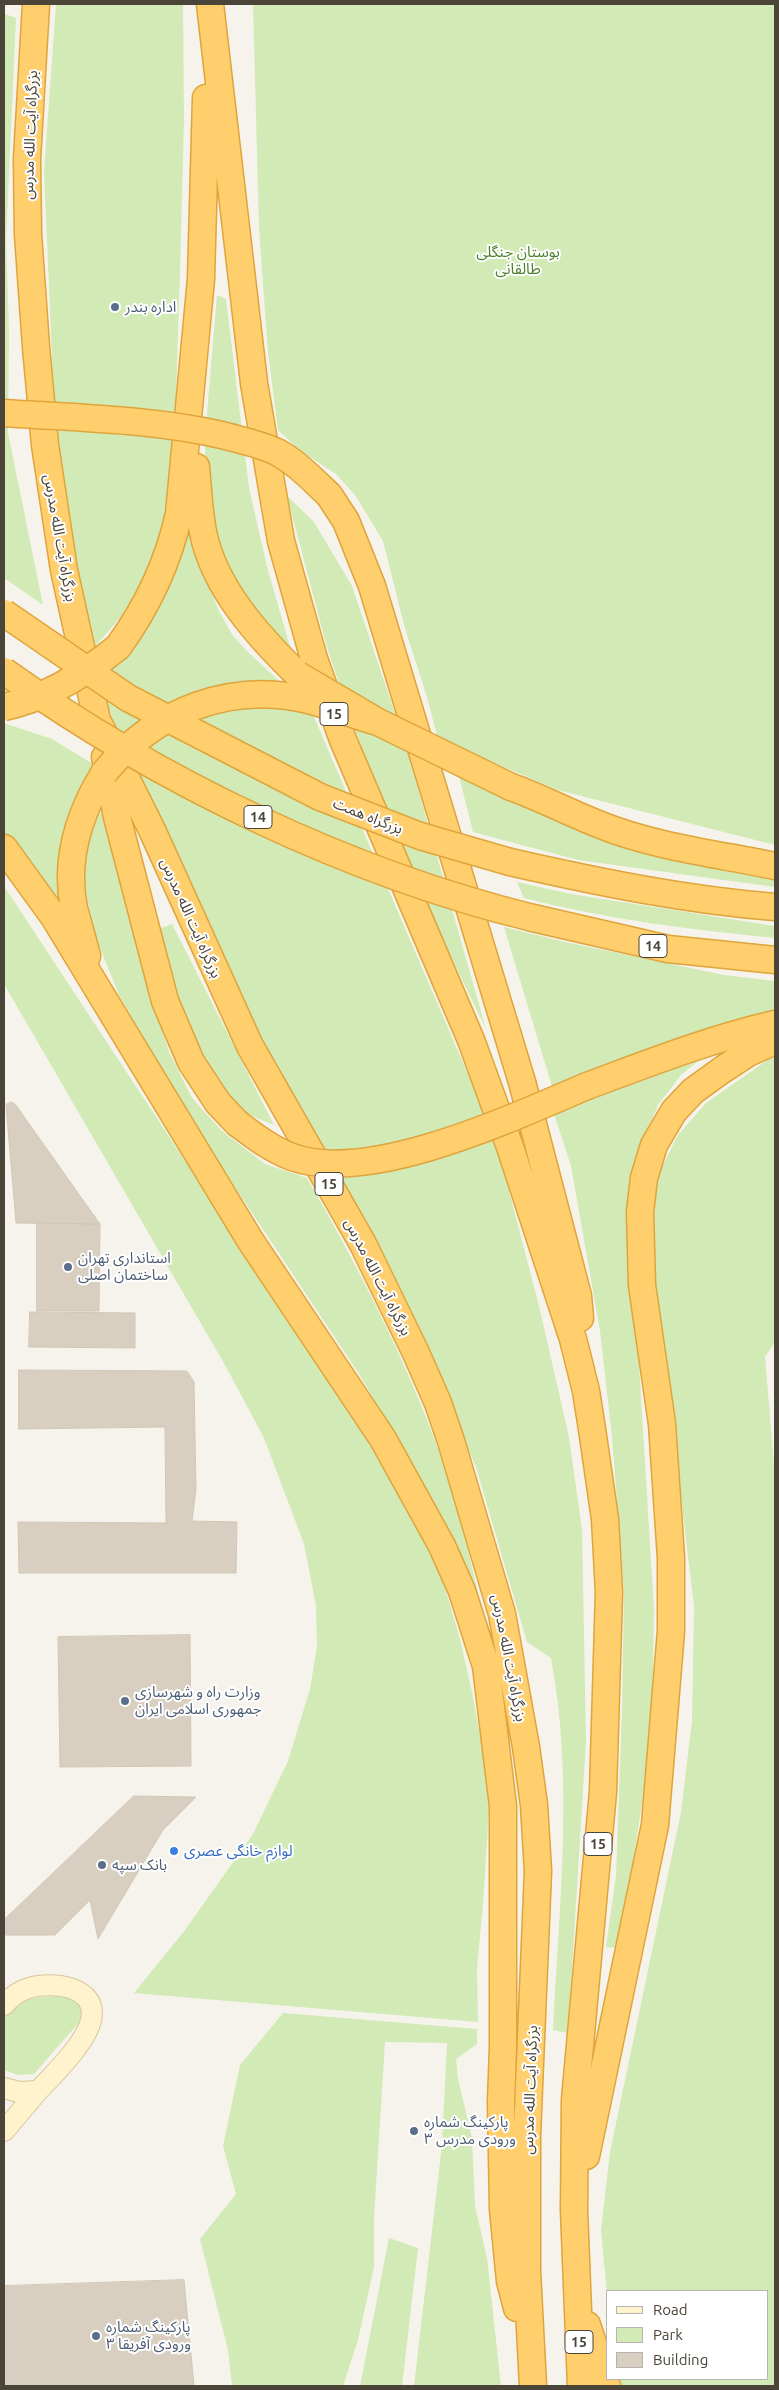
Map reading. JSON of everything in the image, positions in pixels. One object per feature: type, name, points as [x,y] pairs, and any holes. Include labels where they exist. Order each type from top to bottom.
[{"type":"highway","name":"بزرگراه آیت الله مدرس","points":[[36,4],[27,159],[28,234],[36,346],[45,444],[64,570],[97,720],[152,830],[250,1046],[363,1244],[416,1353],[438,1403],[451,1441],[498,1596],[526,1747],[534,1805],[538,1871],[528,2135],[528,2271],[533,2386]]},
{"type":"highway","points":[[4,707],[23,703],[67,683],[93,667],[118,647],[137,621],[154,590],[172,543],[182,488],[201,279],[210,14]]},
{"type":"highway","name":"15","points":[[210,14],[254,383],[280,541],[314,659],[343,740],[471,1040],[510,1147],[573,1339],[586,1391],[605,1519],[609,1592],[603,1792],[575,2100],[574,2210],[581,2386]]},
{"type":"highway","points":[[195,354],[196,466],[203,534],[210,557],[249,625],[298,675],[378,722],[511,787],[549,801],[613,830],[676,846],[775,866]]},
{"type":"highway","points":[[4,413],[128,421],[199,430],[240,439],[276,452],[295,463],[329,495],[346,521],[372,586],[522,1082],[578,1296],[586,1391]]},
{"type":"highway","name":"بزرگراه همت","points":[[4,613],[128,698],[320,797],[420,836],[510,862],[603,883],[667,894],[775,907]]},
{"type":"highway","name":"14","points":[[4,671],[74,719],[109,740],[208,794],[318,846],[452,896],[533,918],[668,949],[775,960]]},
{"type":"highway","points":[[94,982],[74,907],[73,848],[80,818],[104,773],[119,756],[148,731],[183,710],[227,697],[258,694],[285,696],[312,701],[378,722]]},
{"type":"highway","points":[[97,720],[117,817],[165,1000],[191,1062],[218,1103],[237,1123],[258,1139],[293,1157],[312,1161],[370,1161],[436,1146],[586,1086],[690,1048],[775,1024]]},
{"type":"highway","points":[[4,848],[54,917],[250,1240],[383,1439],[442,1546],[462,1591],[476,1630],[486,1666],[503,1806],[503,2048],[501,2102],[503,2209],[510,2281],[531,2357]]},
{"type":"highway","points":[[574,2210],[655,1825],[671,1630],[671,1558],[662,1424],[642,1285],[640,1212],[644,1178],[654,1145],[674,1111],[693,1091],[748,1053],[775,1041]]},
{"type":"highway","points":[[578,2297],[607,2386]]},
{"type":"street","points":[[4,2005],[14,1995],[28,1988],[60,1986],[72,1988],[85,1996],[91,2008],[91,2021],[80,2041],[4,2131]]},
{"type":"street","points":[[4,2088],[19,2092],[38,2091]]},
{"type":"green space","points":[[56,4],[183,4],[184,120],[180,272],[174,458],[168,517],[147,580],[128,609],[91,651],[59,459],[53,380],[44,172]]},
{"type":"green space","name":"بوستان جنگلی طالقانی","points":[[253,4],[775,4],[775,845],[558,790],[438,739],[404,625],[383,541],[355,495],[336,474],[299,450],[278,430],[268,353],[259,228]]},
{"type":"green space","points":[[5,14],[16,18],[6,239],[9,332],[8,433],[43,605],[4,578]]},
{"type":"green space","points":[[217,295],[226,299],[249,488],[267,567],[293,657],[278,646],[220,562],[204,475]]},
{"type":"green space","points":[[287,496],[314,522],[352,586],[404,740],[486,1029],[402,856],[349,713],[326,644]]},
{"type":"green space","points":[[185,522],[218,609],[233,636],[311,710],[495,1137],[540,1310],[569,1437],[582,1530],[586,1741],[568,2033],[553,2030],[563,1844],[563,1797],[562,1750],[551,1658],[527,1642],[476,1467],[380,1249],[335,1175],[219,957],[115,726],[97,673]]},
{"type":"green space","points":[[4,723],[52,739],[93,764],[75,800],[62,910],[4,838]]},
{"type":"green space","points":[[459,776],[529,808],[775,875],[775,887],[578,860],[473,832]]},
{"type":"green space","points":[[103,810],[147,982],[169,1052],[192,1098],[222,1131],[265,1164],[307,1178],[326,1211],[379,1311],[411,1380],[439,1451],[458,1512],[483,1616],[433,1501],[359,1374],[199,1133],[120,997],[95,936],[83,876],[87,847],[98,816]]},
{"type":"green space","points":[[517,882],[571,894],[775,926],[775,938],[649,923],[586,912],[524,898]]},
{"type":"green space","points":[[4,886],[241,1246],[371,1436],[436,1557],[460,1639],[472,1692],[484,1757],[489,1808],[477,1968],[478,2022],[134,1993],[185,1930],[253,1834],[288,1761],[310,1689],[317,1646],[316,1606],[304,1544],[264,1438],[225,1365],[4,984]]},
{"type":"green space","points":[[172,924],[274,1125],[247,1114],[231,1104],[188,1038],[155,930]]},
{"type":"green space","points":[[504,927],[565,942],[724,975],[775,981],[775,1017],[554,1093]]},
{"type":"green space","points":[[707,1054],[681,1075],[658,1105],[643,1141],[630,1202],[627,1248],[638,1348],[654,1610],[652,1740],[633,1861],[616,1948],[606,1947],[616,1875],[624,1591],[612,1437],[600,1331],[571,1166],[552,1108]]},
{"type":"green space","points":[[775,1057],[775,1342],[765,1357],[775,1477],[775,2386],[616,2386],[615,2380],[769,2380],[769,2290],[607,2290],[601,2230],[610,2152],[681,1812],[692,1721],[694,1607],[650,1234],[655,1181],[678,1135],[706,1103],[769,1059]]},
{"type":"green space","points":[[70,1996],[80,2003],[82,2019],[34,2074],[18,2075],[4,2070],[4,2019],[10,2011],[17,2005],[33,1998]]},
{"type":"green space","points":[[283,2013],[477,2029],[477,2044],[456,2059],[458,2079],[472,2138],[475,2206],[487,2258],[501,2386],[414,2386],[442,2145],[447,2043],[385,2042],[374,2217],[374,2267],[358,2340],[343,2386],[232,2386],[228,2350],[200,2239],[236,2194],[223,2146],[240,2065]]},
{"type":"green space","points":[[389,2238],[418,2248],[402,2386],[360,2386]]},
{"type":"building","points":[[11,1102],[15,1104],[100,1224],[16,1223],[6,1105]]},
{"type":"building","name":"استانداری تهران ساختمان اصلی","points":[[37,1223],[100,1224],[99,1311],[37,1311]]},
{"type":"building","points":[[30,1312],[135,1313],[135,1348],[29,1347]]},
{"type":"building","points":[[19,1370],[187,1371],[194,1382],[196,1489],[192,1521],[237,1522],[236,1573],[19,1573],[18,1522],[166,1523],[165,1427],[19,1429]]},
{"type":"building","name":"وزارت راه و شهرسازی جمهوری اسلامی ایران","points":[[190,1635],[191,1766],[60,1767],[58,1637]]},
{"type":"building","name":"بانک سپه","points":[[134,1796],[196,1797],[163,1830],[98,1939],[90,1900],[55,1935],[4,1935],[4,1920]]},
{"type":"building","name":"پارکینگ شماره ۳ ورودی آفریقا","points":[[184,2280],[194,2386],[4,2386],[4,2286]]},
{"type":"place","name":"اداره بندر","points":[[115,307]]},
{"type":"place","name":"استانداری تهران ساختمان اصلی","points":[[68,1267]]},
{"type":"place","name":"وزارت راه و شهرسازی جمهوری اسلامی ایران","points":[[125,1701]]},
{"type":"place","name":"لوازم خانگی عصری","points":[[174,1851]]},
{"type":"place","name":"بانک سپه","points":[[102,1865]]},
{"type":"place","name":"پارکینگ شماره ۳ ورودی مدرس","points":[[414,2131]]},
{"type":"place","name":"پارکینگ شماره ۳ ورودی آفریقا","points":[[96,2336]]}]
